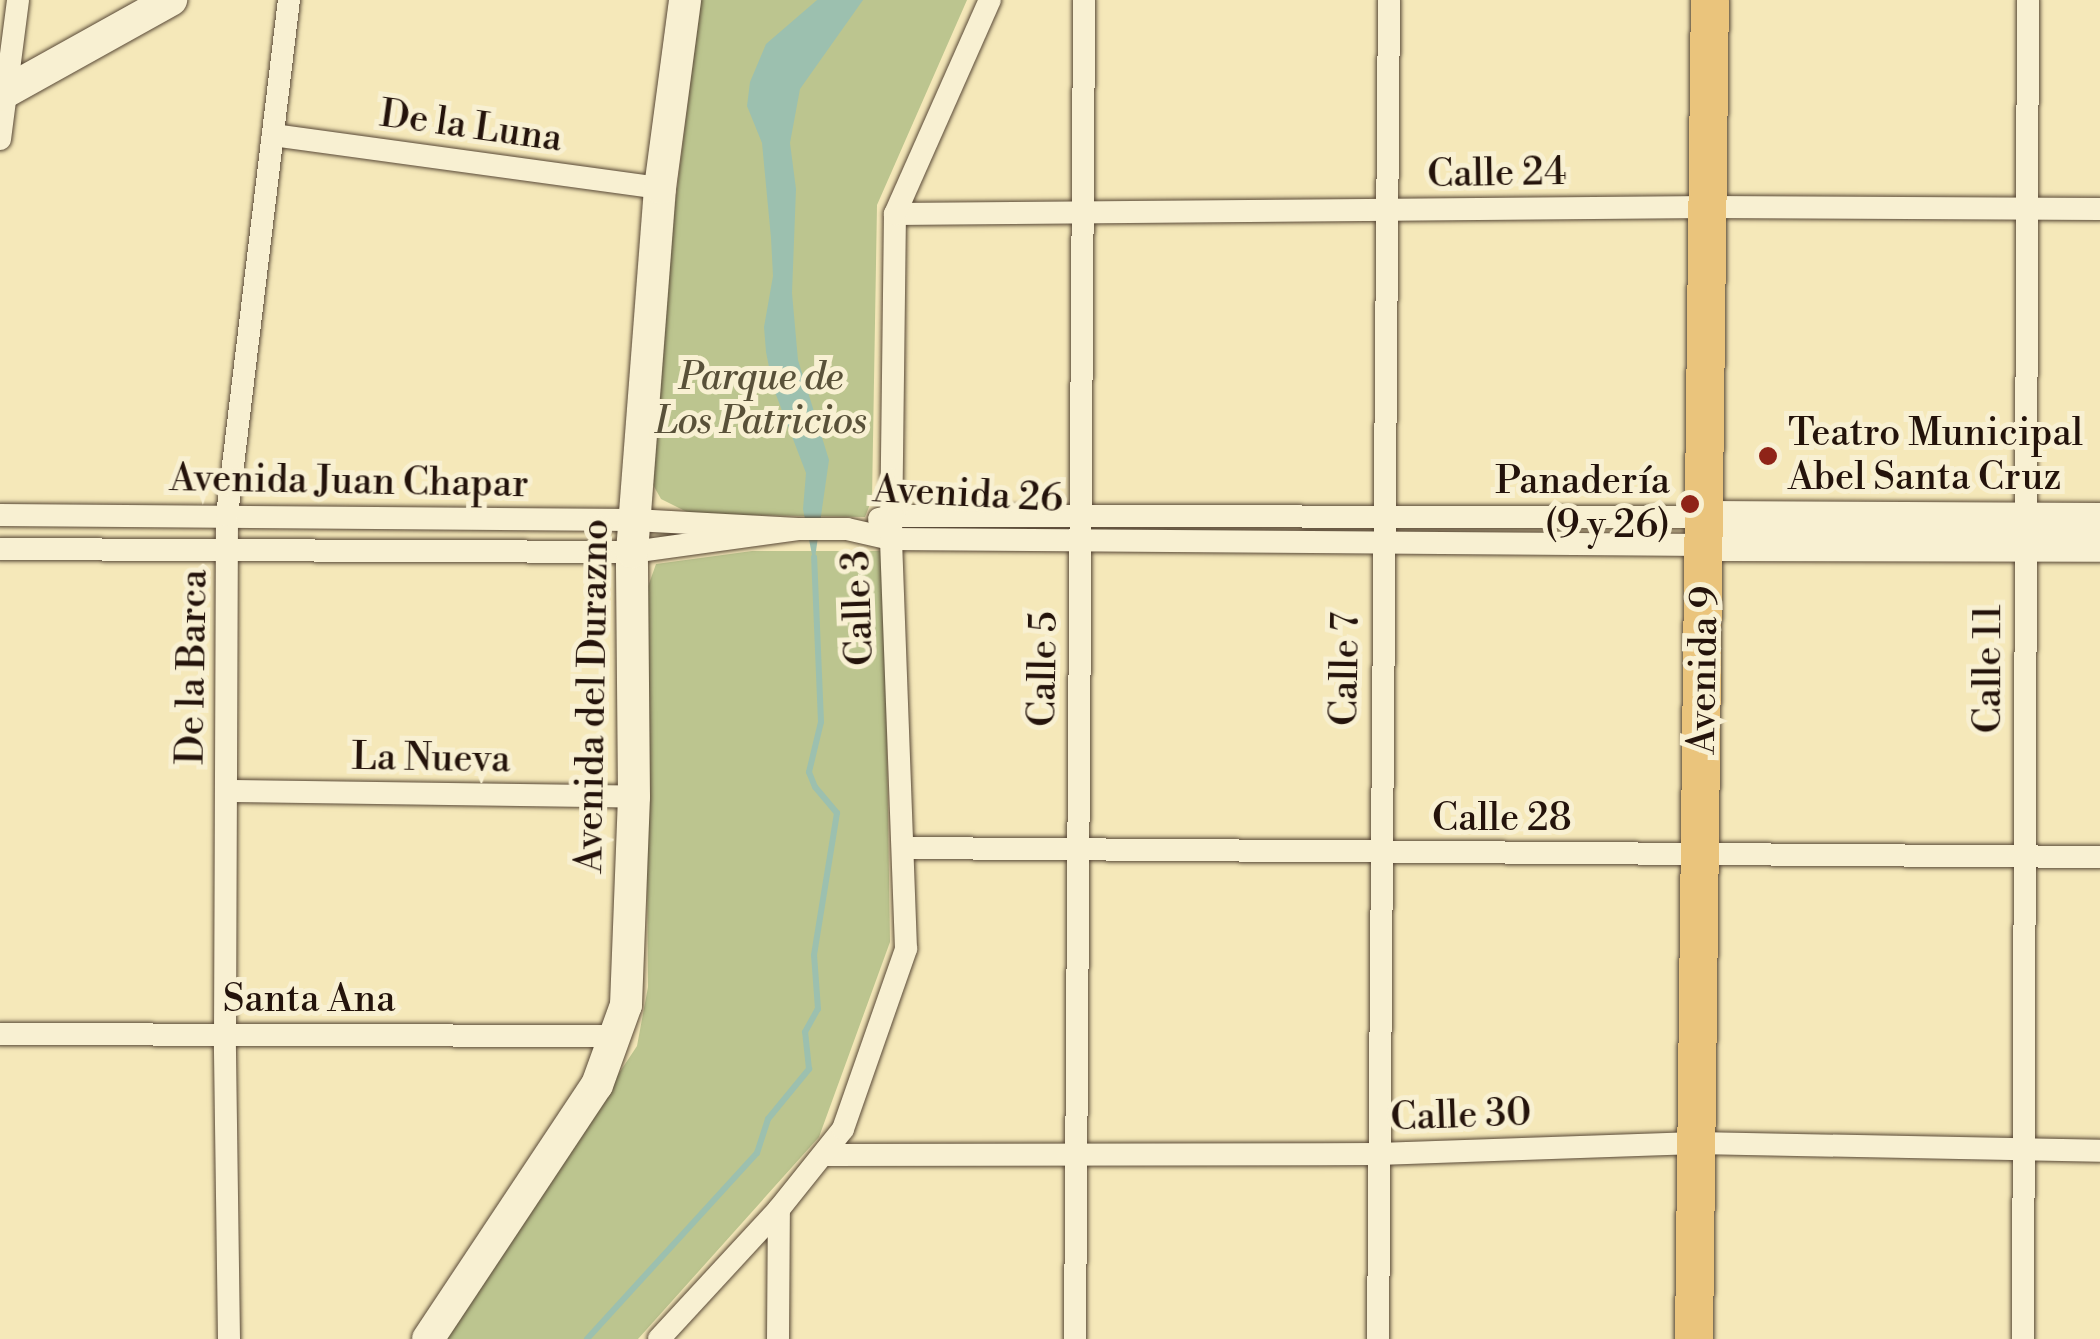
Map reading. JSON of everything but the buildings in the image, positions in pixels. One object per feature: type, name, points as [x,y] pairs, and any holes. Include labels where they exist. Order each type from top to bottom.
[{"type":"main road","points":[[2,93],[170,0]]},
{"type":"main road","name":"Avenida del Durazno","points":[[428,1339],[597,1084],[618,1036],[626,1005],[634,797],[633,536],[660,188],[686,0]]},
{"type":"main road","name":"Avenida 9","points":[[1694,1339],[1710,0]]},
{"type":"main road","name":"Avenida 26","points":[[2024,532],[2100,518]]},
{"type":"main road","name":"Avenida 26","points":[[1706,531],[2024,532],[2100,546]]},
{"type":"street","points":[[0,139],[2,93],[18,0]]},
{"type":"street","name":"De la Barca","points":[[229,1339],[225,1034],[227,516],[289,0]]},
{"type":"street","name":"Calle 3","points":[[659,1339],[779,1209],[843,1129],[906,949],[891,527],[896,214],[990,0]]},
{"type":"street","name":"Calle 5","points":[[1075,1339],[1084,0]]},
{"type":"street","name":"Calle 7","points":[[1378,1339],[1389,0]]},
{"type":"street","name":"Calle 11","points":[[2023,1339],[2028,0]]},
{"type":"street","name":"De la Luna","points":[[273,136],[660,188]]},
{"type":"street","name":"Calle 24","points":[[896,214],[1708,207],[2100,209]]},
{"type":"street","name":"Avenida Juan Chapar","points":[[0,515],[227,516],[633,536],[798,529]]},
{"type":"street","name":"Avenida 26","points":[[798,529],[1081,516],[1382,517],[1706,531]]},
{"type":"street","name":"Avenida 26","points":[[891,527],[1082,540],[1382,542],[1706,531]]},
{"type":"street","name":"Avenida Juan Chapar","points":[[0,550],[229,550],[798,529]]},
{"type":"street","name":"La Nueva","points":[[227,791],[634,797]]},
{"type":"street","name":"Calle 28","points":[[905,848],[1380,855],[2100,857]]},
{"type":"street","name":"Santa Ana","points":[[0,1034],[618,1036]]},
{"type":"street","name":"Calle 30","points":[[824,1155],[1378,1154],[1696,1144],[2100,1150]]},
{"type":"street","points":[[778,1339],[779,1209]]},
{"type":"green space","name":"Parque de Los Patricios","points":[[701,0],[967,0],[877,205],[872,499],[865,517],[691,514],[661,499],[652,483],[647,425]]},
{"type":"green space","points":[[752,551],[884,551],[890,942],[819,1137],[638,1339],[443,1339],[637,1046],[648,987],[645,595],[656,564]]},
{"type":"shaded area","points":[[817,0],[863,0],[800,89],[790,143],[796,189],[792,293],[798,360],[829,460],[814,565],[803,509],[806,473],[773,387],[766,352],[764,327],[773,276],[771,238],[762,143],[747,106],[750,82],[766,44]]},
{"type":"waterway","points":[[587,1339],[757,1153],[768,1119],[809,1069],[805,1032],[818,1009],[814,955],[837,813],[815,787],[809,772],[821,722],[814,557]]},
{"type":"place","name":"Teatro Municipal Abel Santa Cruz","points":[[1768,456]]},
{"type":"place","name":"Panadería (9 y 26)","points":[[1690,504]]}]
